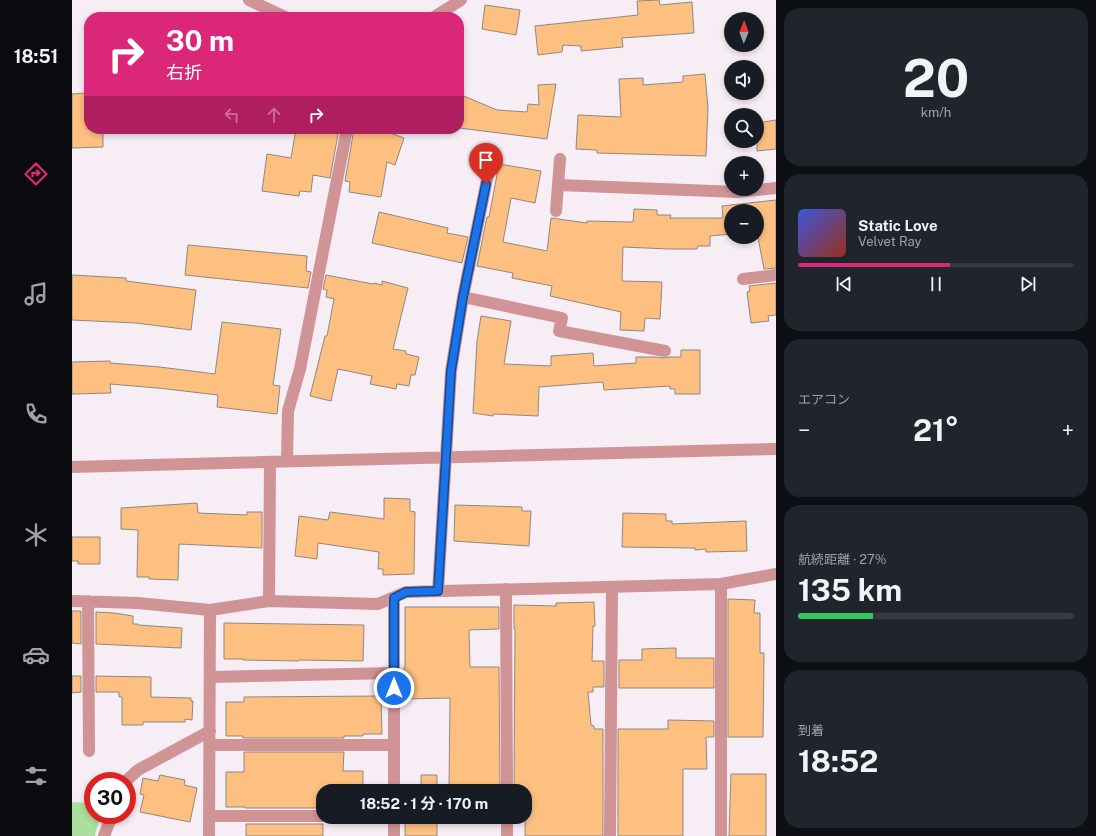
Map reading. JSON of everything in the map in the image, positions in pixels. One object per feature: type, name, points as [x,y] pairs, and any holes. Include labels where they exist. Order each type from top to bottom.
[{"type":"street","points":[[249,0],[274,12]]},
{"type":"street","points":[[442,12],[461,0]]},
{"type":"street","points":[[287,461],[288,411],[300,369],[346,134]]},
{"type":"street","points":[[438,591],[451,371],[463,297],[492,155]]},
{"type":"street","points":[[556,211],[560,160]]},
{"type":"street","points":[[558,185],[738,192],[776,188]]},
{"type":"street","points":[[743,279],[776,274]]},
{"type":"street","points":[[463,297],[562,318],[559,331],[665,351]]},
{"type":"street","points":[[72,467],[776,449]]},
{"type":"street","points":[[269,601],[270,462]]},
{"type":"street","points":[[72,601],[138,603],[210,610],[269,601],[378,604],[406,592],[506,588],[612,588],[720,584],[776,574]]},
{"type":"street","points":[[720,584],[721,836]]},
{"type":"street","points":[[506,588],[507,784]]},
{"type":"street","points":[[610,836],[612,588]]},
{"type":"street","points":[[394,598],[394,784]]},
{"type":"street","points":[[88,601],[89,751]]},
{"type":"street","points":[[209,836],[210,610]]},
{"type":"street","points":[[210,677],[394,673]]},
{"type":"street","points":[[136,772],[210,731]]},
{"type":"street","points":[[210,745],[394,746]]},
{"type":"street","points":[[210,816],[316,816]]},
{"type":"street","points":[[104,836],[109,824]]},
{"type":"street","points":[[394,824],[394,836]]},
{"type":"street","points":[[507,824],[507,836]]},
{"type":"green space","points":[[72,802],[84,803],[84,824],[98,824],[95,836],[72,836]]},
{"type":"building","points":[[659,0],[660,5],[692,2],[694,33],[622,38],[623,47],[581,51],[581,46],[563,45],[562,52],[538,55],[535,26],[638,15],[637,1]]},
{"type":"building","points":[[485,5],[520,10],[516,35],[482,29]]},
{"type":"building","points":[[705,74],[708,108],[706,156],[597,153],[597,150],[576,149],[578,115],[621,117],[619,79],[643,78],[643,85],[683,82],[683,76]]},
{"type":"building","points":[[556,84],[547,139],[464,129],[464,96],[497,110],[527,112],[528,104],[539,105],[538,85]]},
{"type":"building","points":[[84,93],[84,134],[103,134],[103,147],[72,148],[72,94]]},
{"type":"building","points":[[776,120],[776,149],[757,151],[757,148],[764,148],[764,122]]},
{"type":"building","points":[[295,134],[338,134],[330,178],[313,175],[311,192],[300,191],[299,196],[262,191],[267,154],[291,158]]},
{"type":"building","points":[[353,134],[393,134],[404,138],[395,165],[387,162],[381,197],[349,192],[350,182],[345,181]]},
{"type":"building","points":[[499,164],[541,171],[535,203],[511,198],[503,242],[547,251],[551,218],[587,223],[587,221],[633,222],[634,209],[657,210],[657,215],[671,215],[670,218],[723,218],[722,206],[724,206],[724,235],[710,236],[710,246],[698,246],[697,249],[623,247],[622,281],[662,282],[660,319],[645,318],[644,331],[620,330],[621,312],[550,296],[552,286],[512,278],[513,273],[477,266],[487,217],[489,217]]},
{"type":"building","points":[[776,200],[776,268],[764,269],[759,244],[764,244],[764,204],[740,204]]},
{"type":"building","points":[[379,212],[448,228],[447,233],[468,237],[462,263],[372,243]]},
{"type":"building","points":[[188,245],[307,256],[306,271],[311,272],[308,288],[185,275]]},
{"type":"building","points":[[72,275],[126,278],[126,281],[196,290],[191,330],[136,323],[72,320]]},
{"type":"building","points":[[326,275],[382,285],[382,281],[408,288],[393,349],[406,351],[406,354],[419,357],[415,375],[411,375],[409,386],[397,384],[396,389],[370,384],[372,376],[338,369],[331,401],[310,396],[325,336],[327,336],[334,299],[326,297],[327,290],[323,289]]},
{"type":"building","points":[[776,283],[776,315],[768,316],[769,321],[751,323],[747,292],[750,291],[749,286]]},
{"type":"building","points":[[481,316],[511,321],[504,364],[551,366],[551,356],[593,353],[594,366],[636,363],[636,357],[681,357],[681,350],[700,350],[700,394],[675,394],[675,389],[670,389],[670,386],[604,390],[603,382],[539,387],[538,416],[494,414],[493,416],[473,413],[477,341]]},
{"type":"building","points":[[222,322],[281,329],[273,385],[280,386],[277,414],[217,407],[218,395],[158,388],[110,384],[111,393],[72,394],[72,362],[110,361],[110,363],[160,367],[215,374]]},
{"type":"building","points":[[384,498],[410,499],[410,511],[415,512],[414,574],[383,575],[383,569],[378,569],[379,552],[318,543],[317,559],[295,556],[299,516],[328,520],[330,512],[384,519]]},
{"type":"building","points":[[197,503],[198,513],[247,515],[247,512],[262,512],[262,548],[179,544],[178,580],[137,577],[138,530],[121,529],[121,508]]},
{"type":"building","points":[[455,505],[522,507],[522,511],[531,511],[529,546],[454,541]]},
{"type":"building","points":[[623,513],[666,514],[666,521],[672,521],[672,524],[746,521],[747,551],[706,552],[706,549],[695,550],[695,548],[622,547]]},
{"type":"building","points":[[72,537],[100,537],[100,564],[78,564],[78,561],[72,561]]},
{"type":"building","points":[[728,599],[755,600],[754,613],[760,613],[760,653],[764,653],[763,737],[728,737]]},
{"type":"building","points":[[594,602],[595,626],[593,626],[592,661],[604,661],[604,687],[593,687],[593,692],[588,692],[591,725],[594,726],[594,729],[603,729],[603,836],[525,836],[525,824],[532,824],[532,784],[514,784],[514,605],[556,606],[556,603]]},
{"type":"building","points":[[405,607],[499,607],[499,629],[469,630],[470,667],[499,667],[500,784],[449,784],[450,698],[404,699]]},
{"type":"building","points":[[72,611],[81,611],[81,644],[72,643]]},
{"type":"building","points":[[96,612],[133,616],[133,624],[138,625],[182,628],[181,648],[96,644]]},
{"type":"building","points":[[224,623],[364,625],[363,661],[224,659]]},
{"type":"building","points":[[676,648],[676,658],[714,658],[714,688],[619,688],[619,660],[642,660],[642,649]]},
{"type":"building","points":[[72,676],[81,676],[81,692],[72,693]]},
{"type":"building","points":[[96,676],[151,677],[151,697],[191,698],[191,701],[193,701],[192,720],[185,719],[185,722],[143,722],[143,725],[122,725],[122,697],[119,697],[119,692],[96,692]]},
{"type":"building","points":[[381,696],[382,734],[344,736],[344,738],[243,738],[243,736],[226,736],[226,702],[244,702],[244,697]]},
{"type":"building","points":[[668,720],[714,721],[714,737],[706,737],[707,769],[683,769],[683,836],[618,836],[618,729],[668,729]]},
{"type":"building","points":[[244,752],[344,752],[343,771],[363,771],[363,784],[316,784],[316,808],[226,807],[226,772],[244,772]]},
{"type":"building","points":[[731,774],[766,774],[766,836],[729,836]]},
{"type":"building","points":[[160,775],[185,780],[184,785],[197,788],[190,822],[140,812],[144,795],[140,794],[143,778],[158,781]]},
{"type":"building","points":[[421,775],[437,775],[437,784],[421,784]]},
{"type":"building","points":[[246,824],[323,824],[323,836],[246,836]]},
{"type":"building","points":[[405,824],[437,824],[437,836],[405,836]]},
{"type":"route","points":[[394,688],[394,598],[406,592],[438,591],[451,371],[463,297],[486,184]]}]
